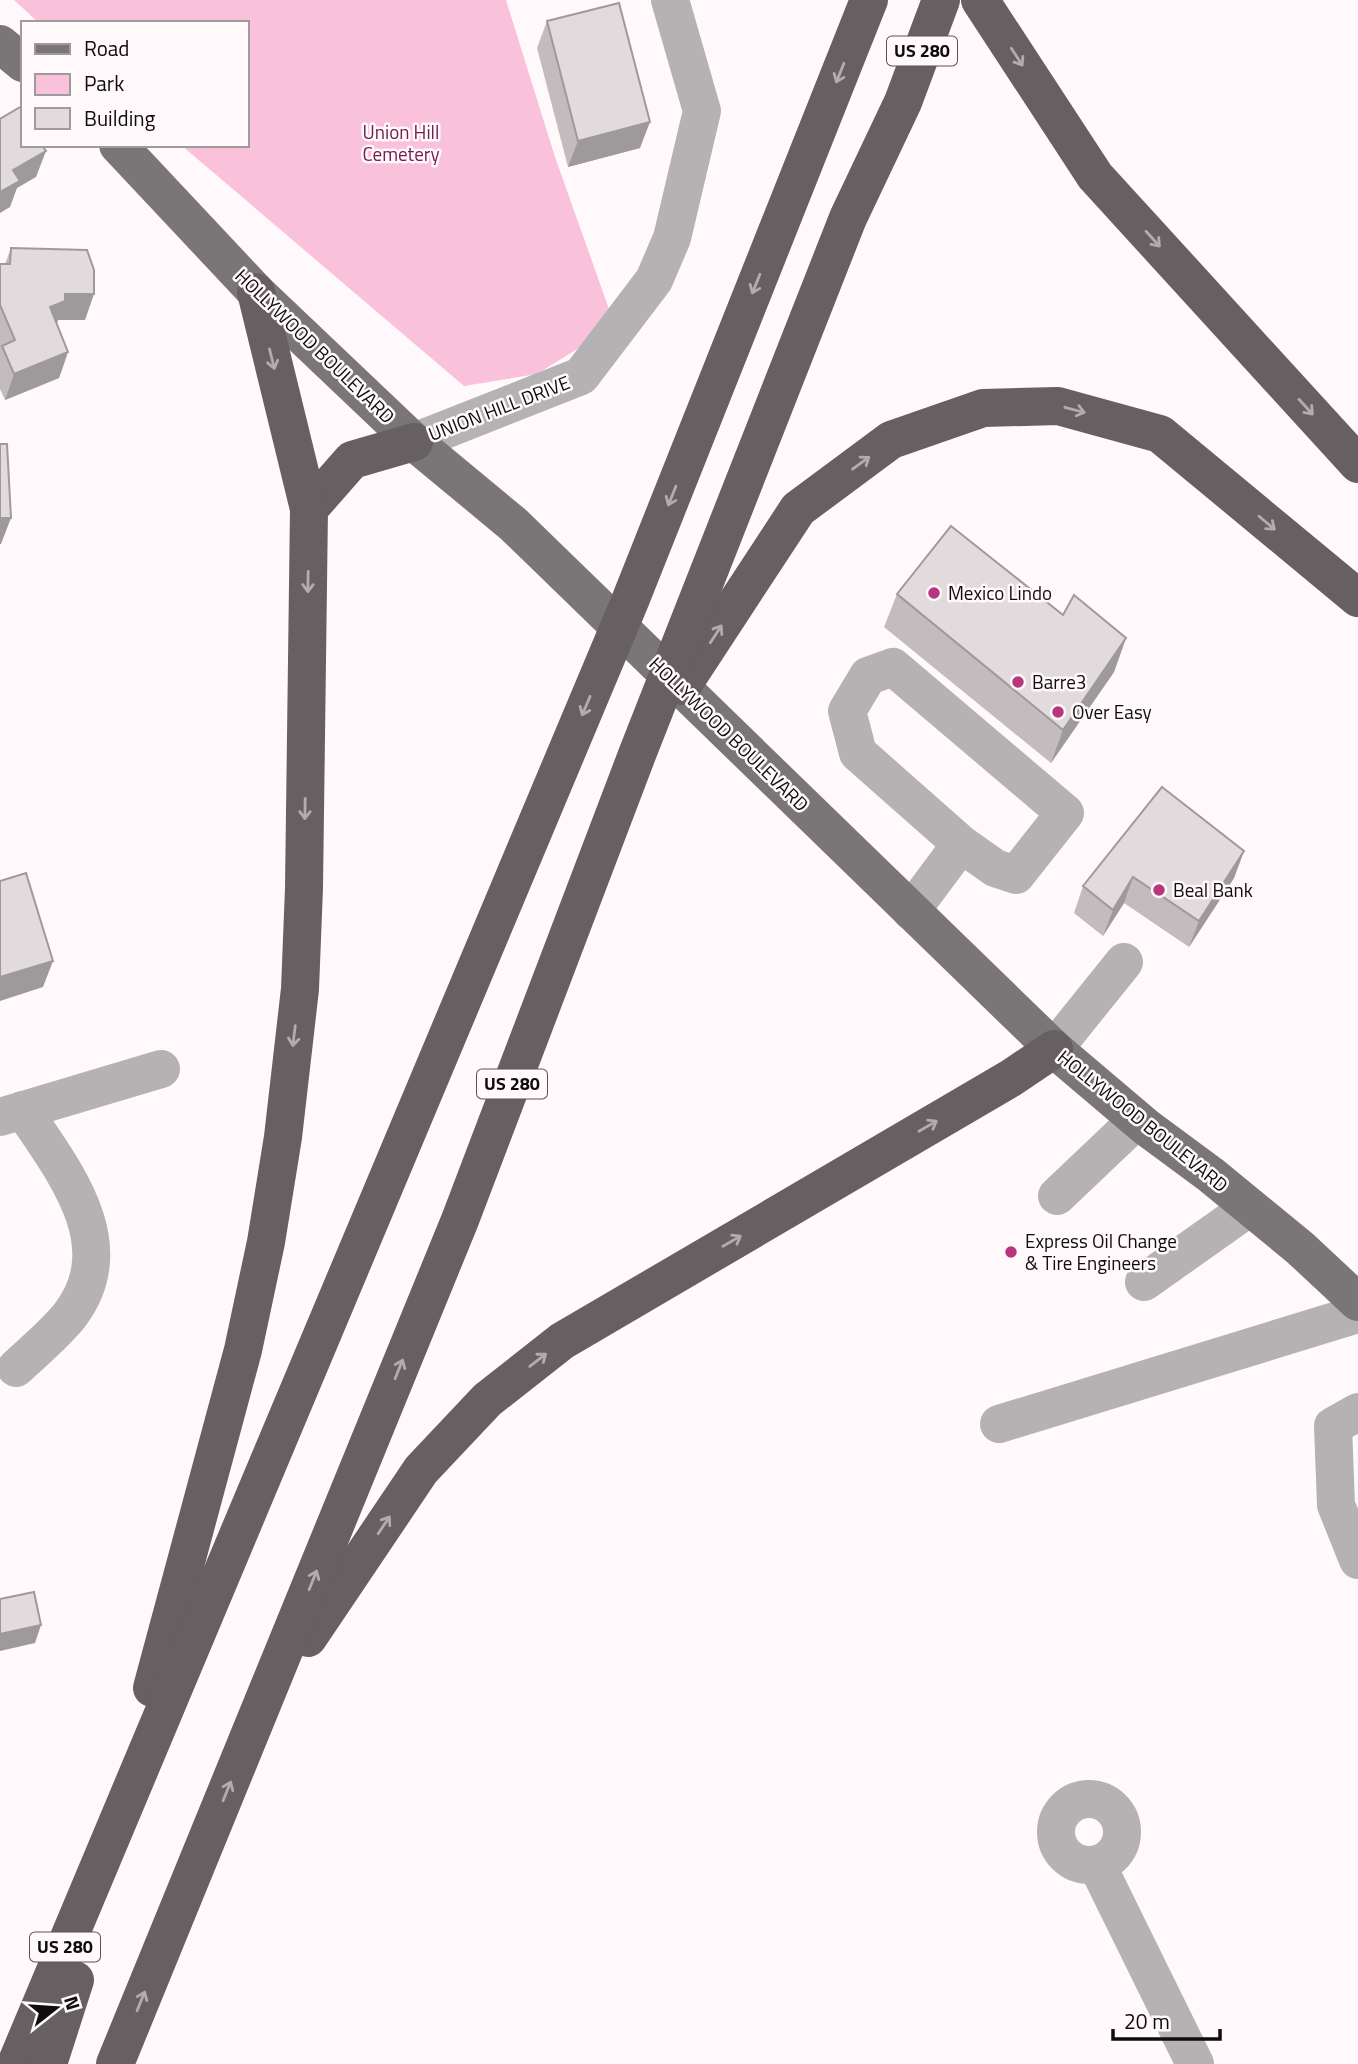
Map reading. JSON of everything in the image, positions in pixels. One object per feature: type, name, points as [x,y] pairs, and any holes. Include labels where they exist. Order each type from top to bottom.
[{"type":"highway","name":"US 280","points":[[115,2064],[460,1220],[638,752],[848,218],[903,102],[941,0]]},
{"type":"highway","points":[[980,0],[1095,176],[1358,464]]},
{"type":"highway","name":"US 280","points":[[16,2064],[625,614],[867,5]]},
{"type":"highway","points":[[48,2064],[68,2007],[243,1350],[266,1241],[283,1137],[300,989],[304,888],[309,509],[256,292]]},
{"type":"highway","points":[[638,752],[798,509],[891,440],[983,408],[1058,406],[1160,433],[1358,598]]},
{"type":"highway","points":[[309,509],[352,460],[414,442]]},
{"type":"highway","points":[[263,1703],[421,1470],[487,1400],[562,1341],[1011,1078],[1054,1049]]},
{"type":"main road","points":[[0,44],[21,61]]},
{"type":"main road","name":"HOLLYWOOD BOULEVARD","points":[[120,147],[256,292],[414,442],[513,524],[1054,1049],[1137,1120],[1300,1248],[1358,1303]]},
{"type":"street","name":"UNION HILL DRIVE","points":[[414,442],[580,376],[654,280],[672,239],[702,111],[670,0]]},
{"type":"street","points":[[892,667],[1065,813],[1016,875],[995,868],[961,844],[858,752],[847,711],[868,676],[892,667]]},
{"type":"street","points":[[911,911],[961,844]]},
{"type":"street","points":[[1054,1049],[1124,962]]},
{"type":"street","points":[[16,1368],[69,1316],[83,1294],[90,1272],[91,1246],[87,1221],[68,1177],[11,1114],[161,1069]]},
{"type":"street","points":[[1057,1196],[1137,1120]]},
{"type":"street","points":[[1144,1282],[1250,1208]]},
{"type":"street","points":[[999,1424],[1358,1314]]},
{"type":"street","points":[[1358,1412],[1333,1426],[1336,1504],[1358,1560]]},
{"type":"street","points":[[1097,1864],[1195,2064]]},
{"type":"green space","name":"Union Hill Cemetery","points":[[14,0],[506,0],[555,157],[609,309],[582,346],[537,374],[464,386],[183,147],[248,147],[248,21],[37,21]]},
{"type":"building","points":[[619,3],[650,122],[578,141],[547,21]]},
{"type":"building","points":[[20,107],[21,147],[43,147],[46,151],[13,170],[20,181],[0,192],[0,119]]},
{"type":"building","points":[[11,248],[87,250],[94,270],[94,294],[65,294],[65,301],[50,307],[68,352],[14,374],[2,346],[15,340],[0,305],[0,264],[10,264]]},
{"type":"building","points":[[0,444],[7,444],[11,518],[0,518]]},
{"type":"building","points":[[951,526],[1063,615],[1074,595],[1126,638],[1063,730],[897,594]]},
{"type":"building","name":"Beal Bank","points":[[1162,787],[1244,851],[1199,921],[1133,877],[1113,910],[1083,886]]},
{"type":"building","points":[[26,873],[53,961],[0,977],[0,881]]},
{"type":"building","points":[[34,1592],[41,1625],[0,1634],[0,1599]]},
{"type":"place","name":"Mexico Lindo","points":[[934,593]]},
{"type":"place","name":"Barre3","points":[[1018,682]]},
{"type":"place","name":"Over Easy","points":[[1058,712]]},
{"type":"place","name":"Beal Bank","points":[[1159,890]]},
{"type":"place","name":"Express Oil Change & Tire Engineers","points":[[1011,1252]]}]
